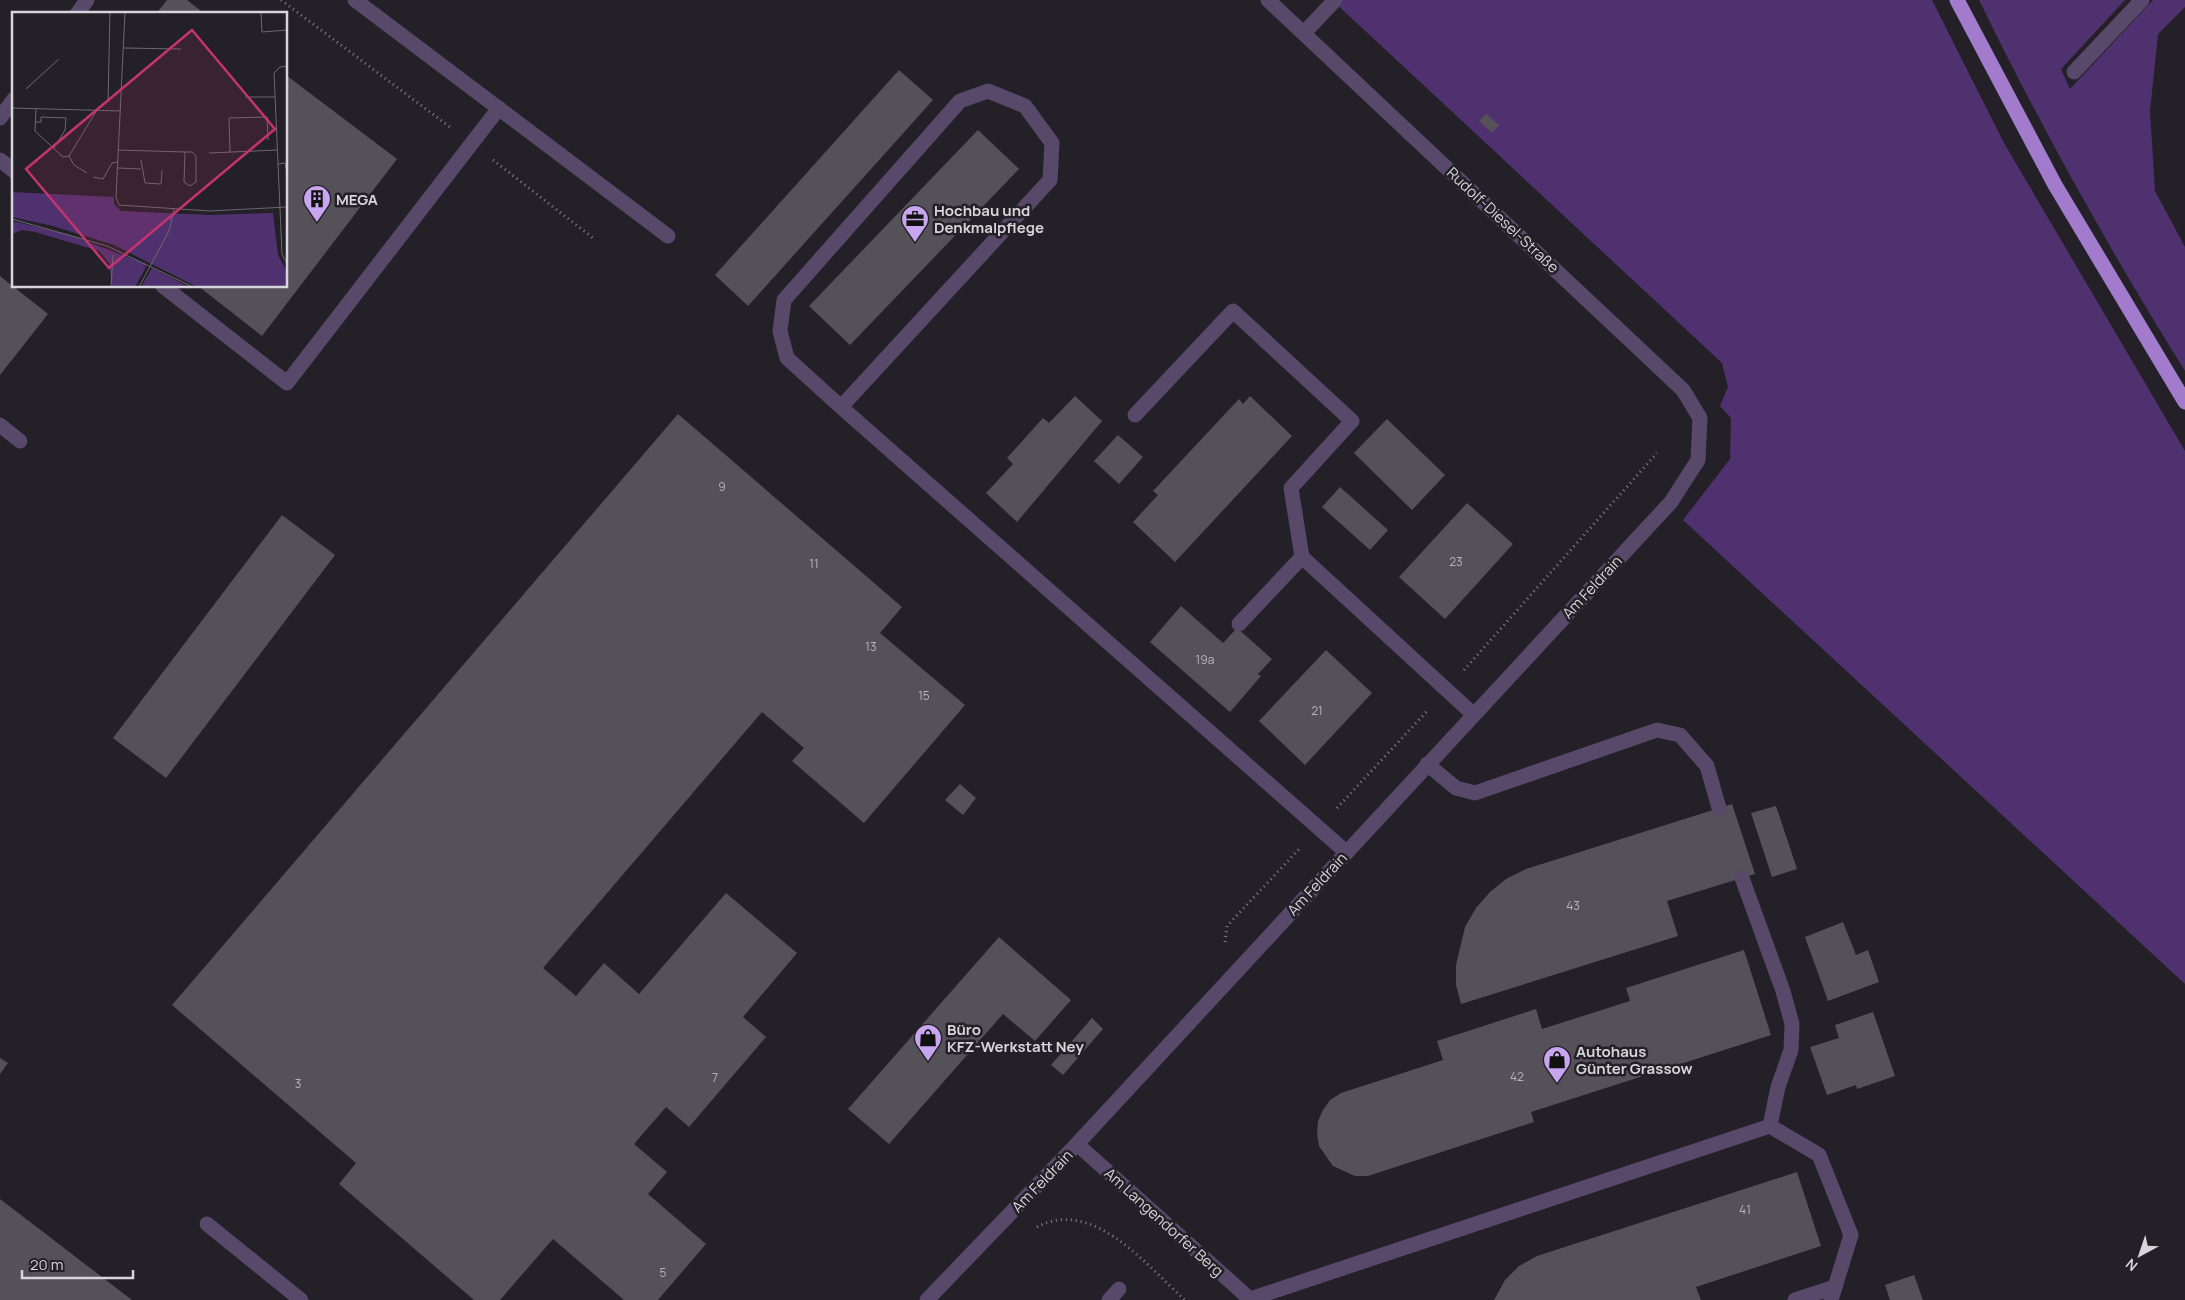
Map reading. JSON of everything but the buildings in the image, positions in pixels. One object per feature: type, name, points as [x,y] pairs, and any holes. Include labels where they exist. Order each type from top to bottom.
[{"type":"highway","points":[[1957,0],[2055,185],[2185,402]]},
{"type":"street","points":[[79,12],[88,0]]},
{"type":"street","points":[[355,0],[668,236]]},
{"type":"street","name":"Rudolf-Diesel-Straße","points":[[1268,0],[1683,390],[1700,418],[1698,460]]},
{"type":"street","points":[[1304,33],[1335,0]]},
{"type":"street","points":[[2074,72],[2142,0]]},
{"type":"street","points":[[841,407],[1050,180],[1052,143],[1025,106],[988,91],[960,101],[784,300],[780,331],[787,358],[841,407],[1346,852]]},
{"type":"street","points":[[0,118],[12,102]]},
{"type":"street","points":[[165,288],[287,383],[499,108]]},
{"type":"street","points":[[0,160],[12,169]]},
{"type":"street","points":[[1135,414],[1233,311],[1352,420],[1292,488],[1302,557],[1474,715]]},
{"type":"street","points":[[0,425],[20,441]]},
{"type":"street","name":"Am Feldrain","points":[[927,1300],[1077,1144],[1671,502],[1698,460]]},
{"type":"street","points":[[1239,624],[1302,557]]},
{"type":"street","points":[[1428,764],[1456,788],[1475,793],[1657,730],[1680,735],[1707,766],[1719,808]]},
{"type":"street","points":[[1742,878],[1783,991],[1792,1024],[1790,1050],[1778,1087],[1770,1126]]},
{"type":"street","points":[[1250,1299],[1770,1126],[1819,1155],[1850,1235],[1833,1294],[1795,1300]]},
{"type":"street","name":"Am Langendorfer Berg","points":[[1077,1144],[1250,1299]]},
{"type":"street","points":[[207,1224],[301,1300]]},
{"type":"path","points":[[281,0],[593,238]]},
{"type":"path","points":[[1225,944],[1227,926],[1446,690],[1657,453]]},
{"type":"path","points":[[1035,1228],[1049,1221],[1080,1220],[1108,1231],[1185,1300]]},
{"type":"shaded area","points":[[1332,0],[1932,0],[2004,143],[2185,451],[2185,984],[1683,520],[1730,459],[1731,418],[1720,406],[1728,387],[1722,363]]},
{"type":"shaded area","points":[[1979,0],[2125,0],[2061,69],[2070,89],[2153,0],[2185,0],[2185,7],[2158,34],[2150,111],[2155,191],[2185,247],[2185,371],[2077,188]]},
{"type":"place","name":"MEGA","points":[[317,223]]},
{"type":"place","name":"Hochbau und Denkmalpflege","points":[[915,243]]},
{"type":"place","name":"Büro KFZ-Werkstatt Ney","points":[[928,1062]]},
{"type":"place","name":"Autohaus Günter Grassow","points":[[1557,1084]]}]
